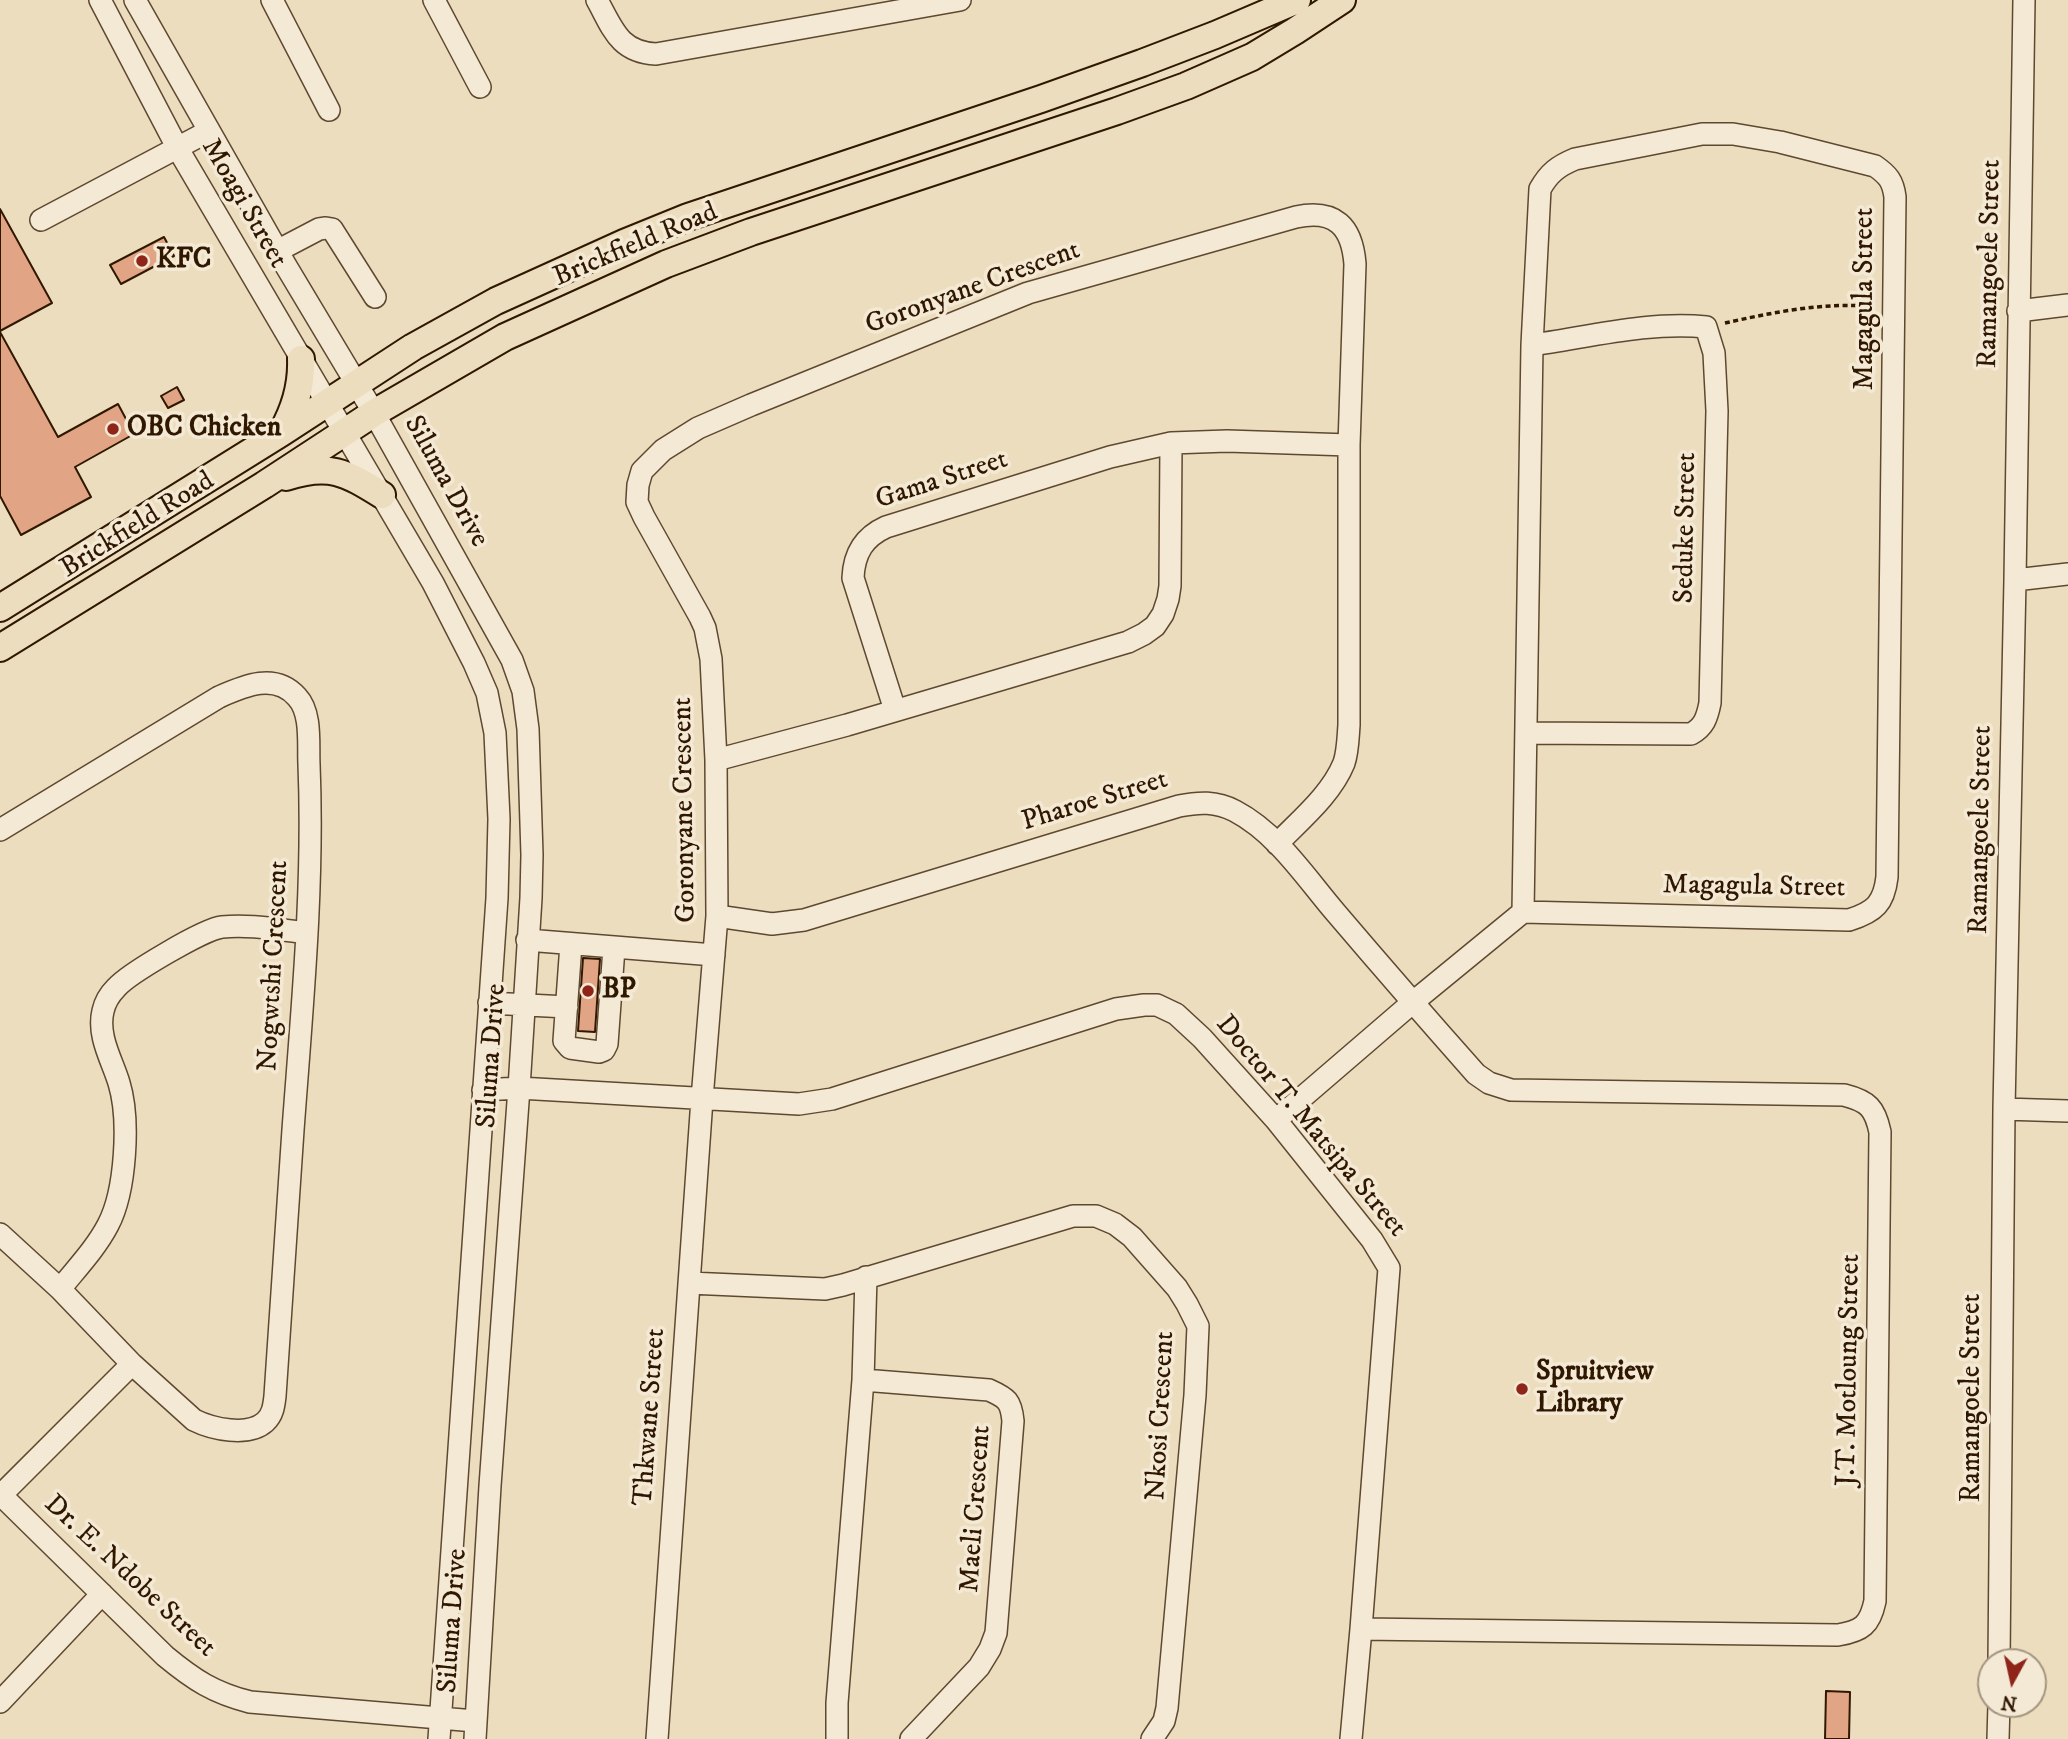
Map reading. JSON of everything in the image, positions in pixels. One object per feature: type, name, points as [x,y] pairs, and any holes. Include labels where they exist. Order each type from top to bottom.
[{"type":"main road","name":"Brickfield Road","points":[[0,608],[281,433],[413,347],[496,301],[688,217],[1129,68],[1297,0]]},
{"type":"main road","name":"Brickfield Road","points":[[0,648],[264,485],[374,413],[505,337],[666,264],[751,232],[1186,86],[1252,57],[1342,0]]},
{"type":"main road","points":[[281,433],[295,408],[302,377],[301,359]]},
{"type":"main road","points":[[264,485],[302,472],[335,471],[382,495]]},
{"type":"street","name":"Moagi Street","points":[[100,0],[178,149],[345,433]]},
{"type":"street","name":"Moagi Street","points":[[135,0],[277,251],[374,413]]},
{"type":"street","points":[[272,0],[329,110]]},
{"type":"street","points":[[434,0],[480,87]]},
{"type":"street","points":[[597,0],[618,39],[629,48],[656,54],[960,0]]},
{"type":"street","name":"Ramangoele Street","points":[[1999,1648],[2004,1109],[2024,0]]},
{"type":"street","points":[[41,220],[209,131]]},
{"type":"street","name":"Magagula Street","points":[[1702,134],[1733,134],[1780,142],[1865,163],[1887,175],[1894,186],[1895,312],[1887,877],[1881,900],[1868,913],[1849,919],[1523,912],[1532,345],[1540,189],[1546,177],[1556,168],[1575,159],[1702,134]]},
{"type":"street","name":"Goronyane Crescent","points":[[702,1099],[717,916],[716,760],[711,659],[700,617],[637,502],[642,471],[674,443],[698,428],[1028,293],[1296,217],[1318,214],[1336,221],[1348,232],[1354,248],[1355,264],[1349,445],[1349,725],[1347,751],[1340,770],[1329,788],[1277,844]]},
{"type":"street","points":[[277,251],[319,229],[332,229],[375,297]]},
{"type":"street","points":[[2018,311],[2068,305]]},
{"type":"street","points":[[1532,345],[1661,326],[1706,327]]},
{"type":"street","name":"Seduke Street","points":[[1526,733],[1691,734],[1698,730],[1706,719],[1710,703],[1717,411],[1714,353],[1706,327]]},
{"type":"street","name":"Siluma Drive","points":[[374,413],[512,660],[523,691],[528,729],[532,855],[519,1088],[475,1730]]},
{"type":"street","name":"Siluma Drive","points":[[345,433],[433,583],[474,663],[492,710],[496,745],[499,841],[497,898],[440,1729]]},
{"type":"street","name":"Gama Street","points":[[895,710],[853,578],[853,565],[858,553],[874,533],[1110,457],[1171,443],[1227,441],[1349,445]]},
{"type":"street","points":[[716,760],[847,725],[1128,642],[1144,634],[1155,626],[1163,614],[1170,586],[1171,443]]},
{"type":"street","points":[[2015,580],[2068,574]]},
{"type":"street","name":"Nogwtshi Crescent","points":[[0,830],[219,696],[255,683],[270,682],[284,686],[298,697],[304,709],[311,820],[307,933],[273,1411],[266,1421],[256,1427],[241,1429],[206,1426],[194,1420],[132,1364],[60,1289],[0,1234]]},
{"type":"street","name":"Pharoe Street","points":[[717,916],[772,923],[804,920],[1165,810],[1196,802],[1209,802],[1235,811],[1277,844],[1412,1003]]},
{"type":"street","points":[[1276,1120],[1523,912]]},
{"type":"street","points":[[60,1289],[98,1242],[110,1222],[118,1196],[125,1118],[119,1084],[104,1042],[103,1012],[107,999],[128,977],[197,936],[218,927],[248,926],[307,933]]},
{"type":"street","points":[[527,940],[714,955]]},
{"type":"street","points":[[571,944],[564,1041],[567,1046],[599,1052],[604,1050],[607,1044],[614,948]]},
{"type":"street","points":[[489,1003],[567,1007]]},
{"type":"street","name":"J.T. Motloung Street","points":[[1361,1629],[1838,1635],[1861,1628],[1872,1613],[1875,1601],[1880,1132],[1876,1114],[1858,1099],[1844,1095],[1503,1089],[1476,1074],[1412,1003]]},
{"type":"street","name":"Doctor T. Matsipa Street","points":[[483,1090],[519,1088],[780,1104],[814,1103],[1116,1009],[1157,1005],[1176,1014],[1202,1038],[1276,1120],[1371,1240],[1389,1268],[1351,1739]]},
{"type":"street","name":"Thkwane Street","points":[[657,1739],[702,1099]]},
{"type":"street","points":[[2004,1109],[2068,1111]]},
{"type":"street","name":"Nkosi Crescent","points":[[689,1283],[825,1289],[843,1286],[1073,1216],[1090,1215],[1115,1224],[1132,1237],[1177,1288],[1198,1326],[1196,1386],[1167,1708],[1164,1721],[1152,1739]]},
{"type":"street","points":[[837,1739],[837,1703],[863,1380],[866,1278]]},
{"type":"street","points":[[1,1494],[132,1364]]},
{"type":"street","name":"Maeli Crescent","points":[[863,1380],[989,1390],[1007,1400],[1012,1408],[996,1633],[979,1667],[911,1739]]},
{"type":"street","name":"Dr. E. Ndobe Street","points":[[1,1494],[165,1656],[192,1678],[230,1697],[440,1729],[475,1730]]},
{"type":"street","points":[[0,1702],[102,1594]]},
{"type":"street","points":[[1998,1739],[1999,1718]]},
{"type":"path","points":[[1706,327],[1756,316],[1831,306],[1861,305],[1895,312]]},
{"type":"building","points":[[0,209],[52,303],[0,331]]},
{"type":"building","name":"KFC","points":[[164,237],[174,256],[121,284],[110,265]]},
{"type":"building","points":[[0,332],[58,437],[118,404],[134,434],[75,467],[91,497],[21,535],[0,496]]},
{"type":"building","points":[[177,387],[184,400],[168,408],[161,396]]},
{"type":"building","points":[[583,958],[600,959],[595,1032],[578,1031]]},
{"type":"building","points":[[1826,1691],[1850,1692],[1849,1739],[1825,1739]]},
{"type":"place","name":"KFC","points":[[142,261]]},
{"type":"place","name":"OBC Chicken","points":[[113,429]]},
{"type":"place","name":"BP","points":[[588,991]]},
{"type":"place","name":"Spruitview Library","points":[[1522,1389]]}]
